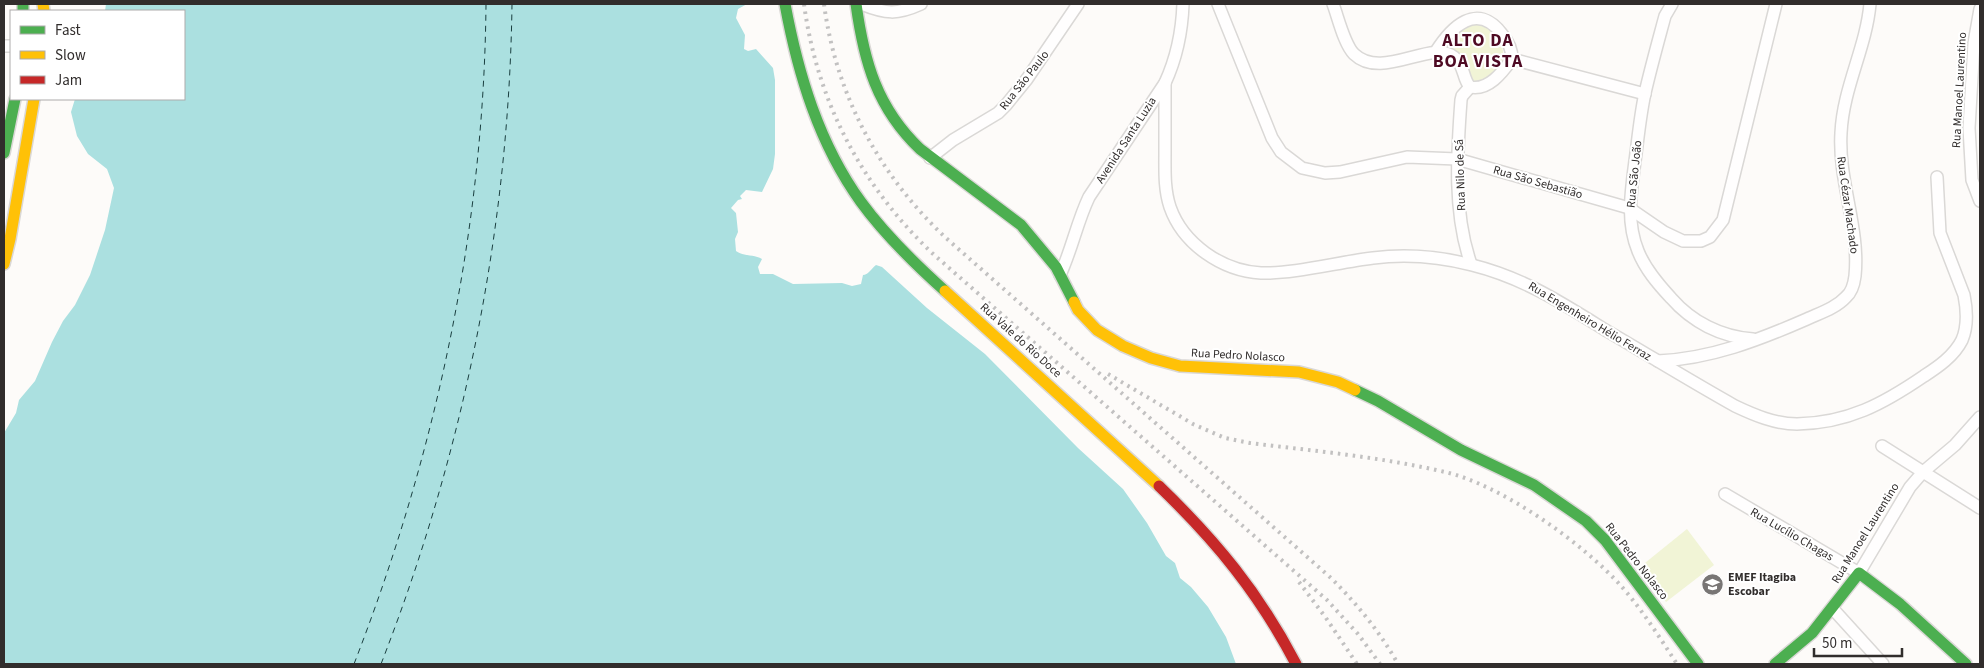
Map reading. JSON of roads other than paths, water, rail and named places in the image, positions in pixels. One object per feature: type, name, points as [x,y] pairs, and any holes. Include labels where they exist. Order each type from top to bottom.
[{"type":"street","name":"Rua Vale do Rio Doce","points":[[785,4],[796,57],[815,114],[844,174],[878,224],[919,266],[1130,458],[1203,530],[1242,575],[1275,624],[1296,664]]},
{"type":"street","name":"Rua Pedro Nolasco","points":[[856,4],[862,47],[872,81],[897,126],[909,140],[930,158],[1012,216],[1056,267],[1078,310],[1087,321],[1111,338],[1138,353],[1180,366],[1299,372],[1338,382],[1378,400],[1460,450],[1534,485],[1586,521],[1605,540],[1698,664]]},
{"type":"street","points":[[861,4],[878,11],[893,13],[921,4]]},
{"type":"street","name":"Rua São Paulo","points":[[930,158],[953,140],[998,113],[1006,105],[1027,79],[1078,4]]},
{"type":"street","name":"Avenida Santa Luzia","points":[[1060,274],[1068,259],[1082,212],[1089,197],[1165,83],[1177,52],[1183,4]]},
{"type":"street","name":"Rua São Sebastião","points":[[1218,4],[1272,138],[1280,152],[1302,168],[1312,172],[1333,173],[1407,157],[1457,159],[1629,208],[1664,232],[1683,241],[1701,241],[1710,237],[1723,220],[1776,4]]},
{"type":"street","points":[[1333,4],[1348,45],[1361,59],[1373,63],[1385,64],[1435,53],[1452,55],[1461,63],[1466,82],[1470,87],[1476,88],[1489,83],[1502,73],[1512,59],[1510,49],[1502,34],[1492,23],[1477,17],[1470,19],[1443,41],[1435,53]]},
{"type":"street","name":"Rua São João","points":[[1672,4],[1665,16],[1645,94],[1629,208],[1637,250],[1644,265],[1679,307],[1692,318],[1722,333],[1741,338],[1758,339]]},
{"type":"street","name":"Rua Cézar Machado","points":[[1658,361],[1683,360],[1714,354],[1758,339],[1830,308],[1848,296],[1852,289],[1854,278],[1856,249],[1840,148],[1841,130],[1843,110],[1868,22],[1870,4]]},
{"type":"street","name":"Rua Manoel Laurentino","points":[[1980,9],[1969,128],[1972,180],[1980,201]]},
{"type":"street","points":[[1512,59],[1645,94]]},
{"type":"street","name":"Rua Engenheiro Hélio Ferraz","points":[[1165,83],[1165,186],[1170,207],[1177,223],[1186,235],[1199,248],[1212,257],[1243,270],[1261,273],[1288,271],[1375,257],[1396,256],[1417,256],[1470,264],[1522,281],[1735,406],[1762,418],[1795,424],[1834,419],[1876,406],[1895,396],[1949,357],[1957,348],[1966,327],[1964,295],[1940,233],[1938,177]]},
{"type":"street","name":"Rua Nilo de Sá","points":[[1470,87],[1461,100],[1457,159],[1465,247],[1470,264]]},
{"type":"street","points":[[4,154],[15,100]]},
{"type":"street","points":[[4,264],[10,240],[34,100]]},
{"type":"street","points":[[7,140],[26,144]]},
{"type":"street","name":"Rua Manoel Laurentino","points":[[1775,664],[1800,644],[1833,608],[1859,573],[1902,498],[1923,472],[1955,445],[1980,417]]},
{"type":"street","points":[[1882,446],[1980,508]]},
{"type":"street","name":"Rua Lucílio Chagas","points":[[1725,494],[1859,573]]},
{"type":"street","points":[[1859,573],[1900,604],[1966,664]]},
{"type":"street","points":[[1833,608],[1883,664]]},
{"type":"water","points":[[106,4],[747,4],[738,9],[736,18],[745,35],[744,49],[748,51],[756,49],[773,68],[775,80],[775,154],[773,169],[762,192],[746,190],[740,196],[742,199],[738,200],[731,208],[736,213],[738,232],[735,239],[736,251],[762,259],[758,267],[760,274],[773,274],[793,284],[842,283],[852,286],[861,284],[863,275],[876,265],[882,267],[927,308],[985,354],[1078,448],[1123,489],[1147,523],[1166,556],[1175,563],[1180,578],[1191,587],[1208,607],[1226,637],[1236,664],[4,664],[4,433],[16,413],[19,400],[35,381],[52,342],[63,321],[75,305],[90,275],[105,230],[114,188],[107,169],[88,154],[77,136],[71,112],[75,100],[185,100],[185,10],[105,10]]},
{"type":"railway","points":[[804,4],[810,40],[831,107],[846,139],[864,170],[907,227],[932,253],[1327,600],[1358,634],[1380,664]]},
{"type":"railway","points":[[824,4],[830,38],[839,70],[864,132],[900,188],[922,214],[946,238],[1331,578],[1368,619],[1398,664]]},
{"type":"railway","points":[[1108,374],[1193,424],[1225,438],[1397,462],[1445,472],[1491,489],[1541,518],[1606,570],[1637,606],[1677,664]]},
{"type":"railway","points":[[1299,582],[1357,664]]},
{"type":"place","name":"EMEF Itagiba Escobar","points":[[1712,584]]},
{"type":"district","name":"ALTO DA BOA VISTA","points":[[1478,50]]}]
